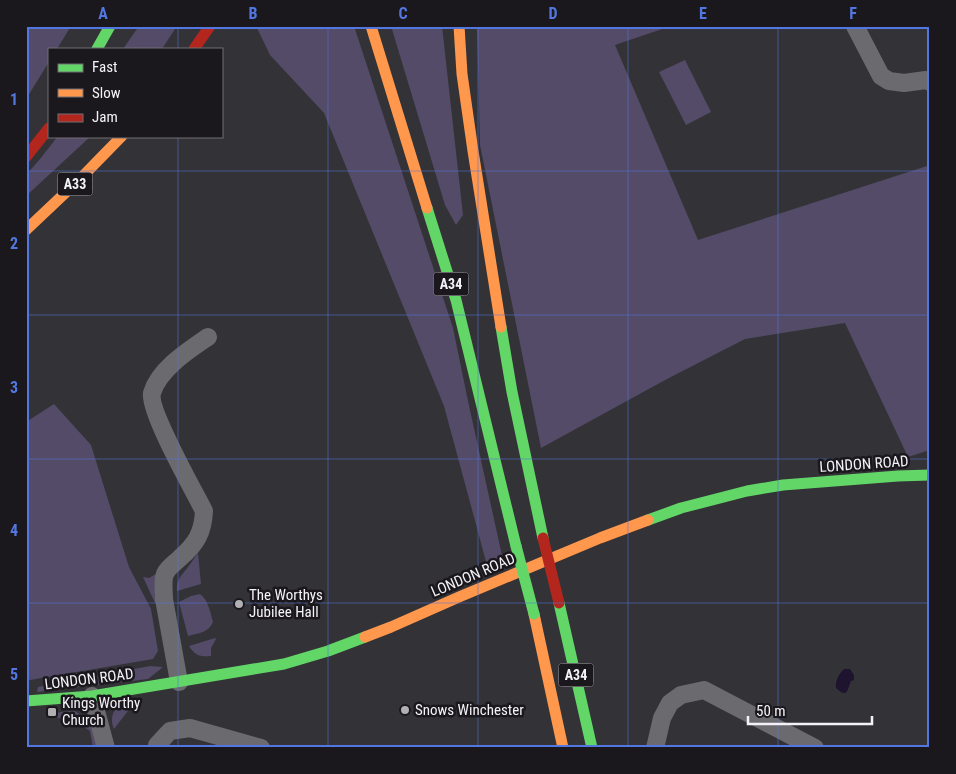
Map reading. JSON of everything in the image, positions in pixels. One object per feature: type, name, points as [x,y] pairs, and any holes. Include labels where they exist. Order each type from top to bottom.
[{"type":"main road","points":[[98,48],[110,26]]},
{"type":"main road","points":[[195,48],[210,26]]},
{"type":"main road","name":"A34","points":[[371,26],[456,300],[534,614],[563,748]]},
{"type":"main road","name":"A34","points":[[459,26],[462,74],[473,151],[512,392],[543,538],[592,748]]},
{"type":"main road","points":[[26,157],[48,129]]},
{"type":"main road","name":"A33","points":[[26,230],[120,138]]},
{"type":"main road","name":"LONDON ROAD","points":[[26,701],[92,696],[277,666],[328,651],[392,627],[600,538],[681,508],[746,491],[783,485],[898,476],[930,476]]},
{"type":"street","points":[[855,26],[881,76],[889,81],[904,83],[926,80],[930,82]]},
{"type":"street","points":[[180,682],[164,599],[165,572],[196,541],[203,525],[204,512],[163,432],[154,410],[152,395],[156,383],[170,366],[208,337]]},
{"type":"street","points":[[655,748],[662,718],[670,703],[682,695],[704,690],[815,748]]},
{"type":"street","points":[[92,696],[106,748]]},
{"type":"street","points":[[156,745],[170,730],[190,728],[227,743],[261,748]]},
{"type":"shaded area","points":[[26,26],[71,26],[58,48],[48,48],[48,64],[26,99]]},
{"type":"shaded area","points":[[139,26],[177,26],[163,48],[124,48]]},
{"type":"shaded area","points":[[256,26],[354,26],[453,328],[503,560],[488,569],[444,406],[324,113],[270,55]]},
{"type":"shaded area","points":[[391,26],[442,26],[463,215],[456,225],[445,205]]},
{"type":"shaded area","points":[[477,26],[671,26],[615,45],[698,240],[930,165],[930,450],[908,457],[845,323],[745,339],[541,448],[480,145]]},
{"type":"shaded area","points":[[685,60],[711,112],[686,125],[659,72]]},
{"type":"shaded area","points":[[56,138],[89,138],[26,196],[26,175]]},
{"type":"shaded area","points":[[54,404],[91,445],[129,567],[151,609],[158,651],[153,659],[26,681],[26,422]]},
{"type":"shaded area","points":[[198,553],[201,584],[177,591],[177,583],[180,577]]},
{"type":"shaded area","points":[[161,571],[159,604],[155,603],[143,577],[149,578]]},
{"type":"shaded area","points":[[200,594],[207,603],[213,622],[206,630],[188,636],[179,602]]},
{"type":"shaded area","points":[[215,638],[211,648],[211,656],[198,655],[189,646]]},
{"type":"shaded area","points":[[150,666],[163,667],[148,679],[37,692],[38,687]]},
{"type":"shaded area","points":[[844,669],[850,669],[854,675],[854,680],[851,681],[848,690],[843,693],[836,688],[836,685]]},
{"type":"shaded area","points":[[134,703],[114,729],[112,719],[117,707],[122,704]]},
{"type":"shaded area","points":[[73,710],[84,717],[91,725],[97,748],[93,748],[90,731],[53,716],[56,713]]},
{"type":"traffic: fast","points":[[98,48],[110,26]]},
{"type":"traffic: fast","points":[[427,208],[456,300],[516,546]]},
{"type":"traffic: fast","points":[[501,327],[512,392],[543,538]]},
{"type":"traffic: fast","points":[[648,520],[681,508],[747,491],[783,485],[930,475]]},
{"type":"traffic: fast","points":[[516,546],[534,614]]},
{"type":"traffic: fast","points":[[559,603],[592,748]]},
{"type":"traffic: fast","points":[[26,701],[92,696],[284,664],[328,651],[365,637]]},
{"type":"traffic: slow","points":[[371,26],[427,208]]},
{"type":"traffic: slow","points":[[459,26],[462,74],[501,327]]},
{"type":"traffic: slow","points":[[26,230],[120,138]]},
{"type":"traffic: slow","points":[[365,637],[600,538],[648,520]]},
{"type":"traffic: slow","points":[[534,614],[563,748]]},
{"type":"traffic: jam","points":[[195,48],[210,26]]},
{"type":"traffic: jam","points":[[26,157],[48,129]]},
{"type":"traffic: jam","points":[[543,538],[559,603]]},
{"type":"place","name":"The Worthys Jubilee Hall","points":[[239,604]]},
{"type":"place","name":"Snows Winchester","points":[[405,710]]},
{"type":"place","name":"Kings Worthy Church","points":[[52,712]]}]
